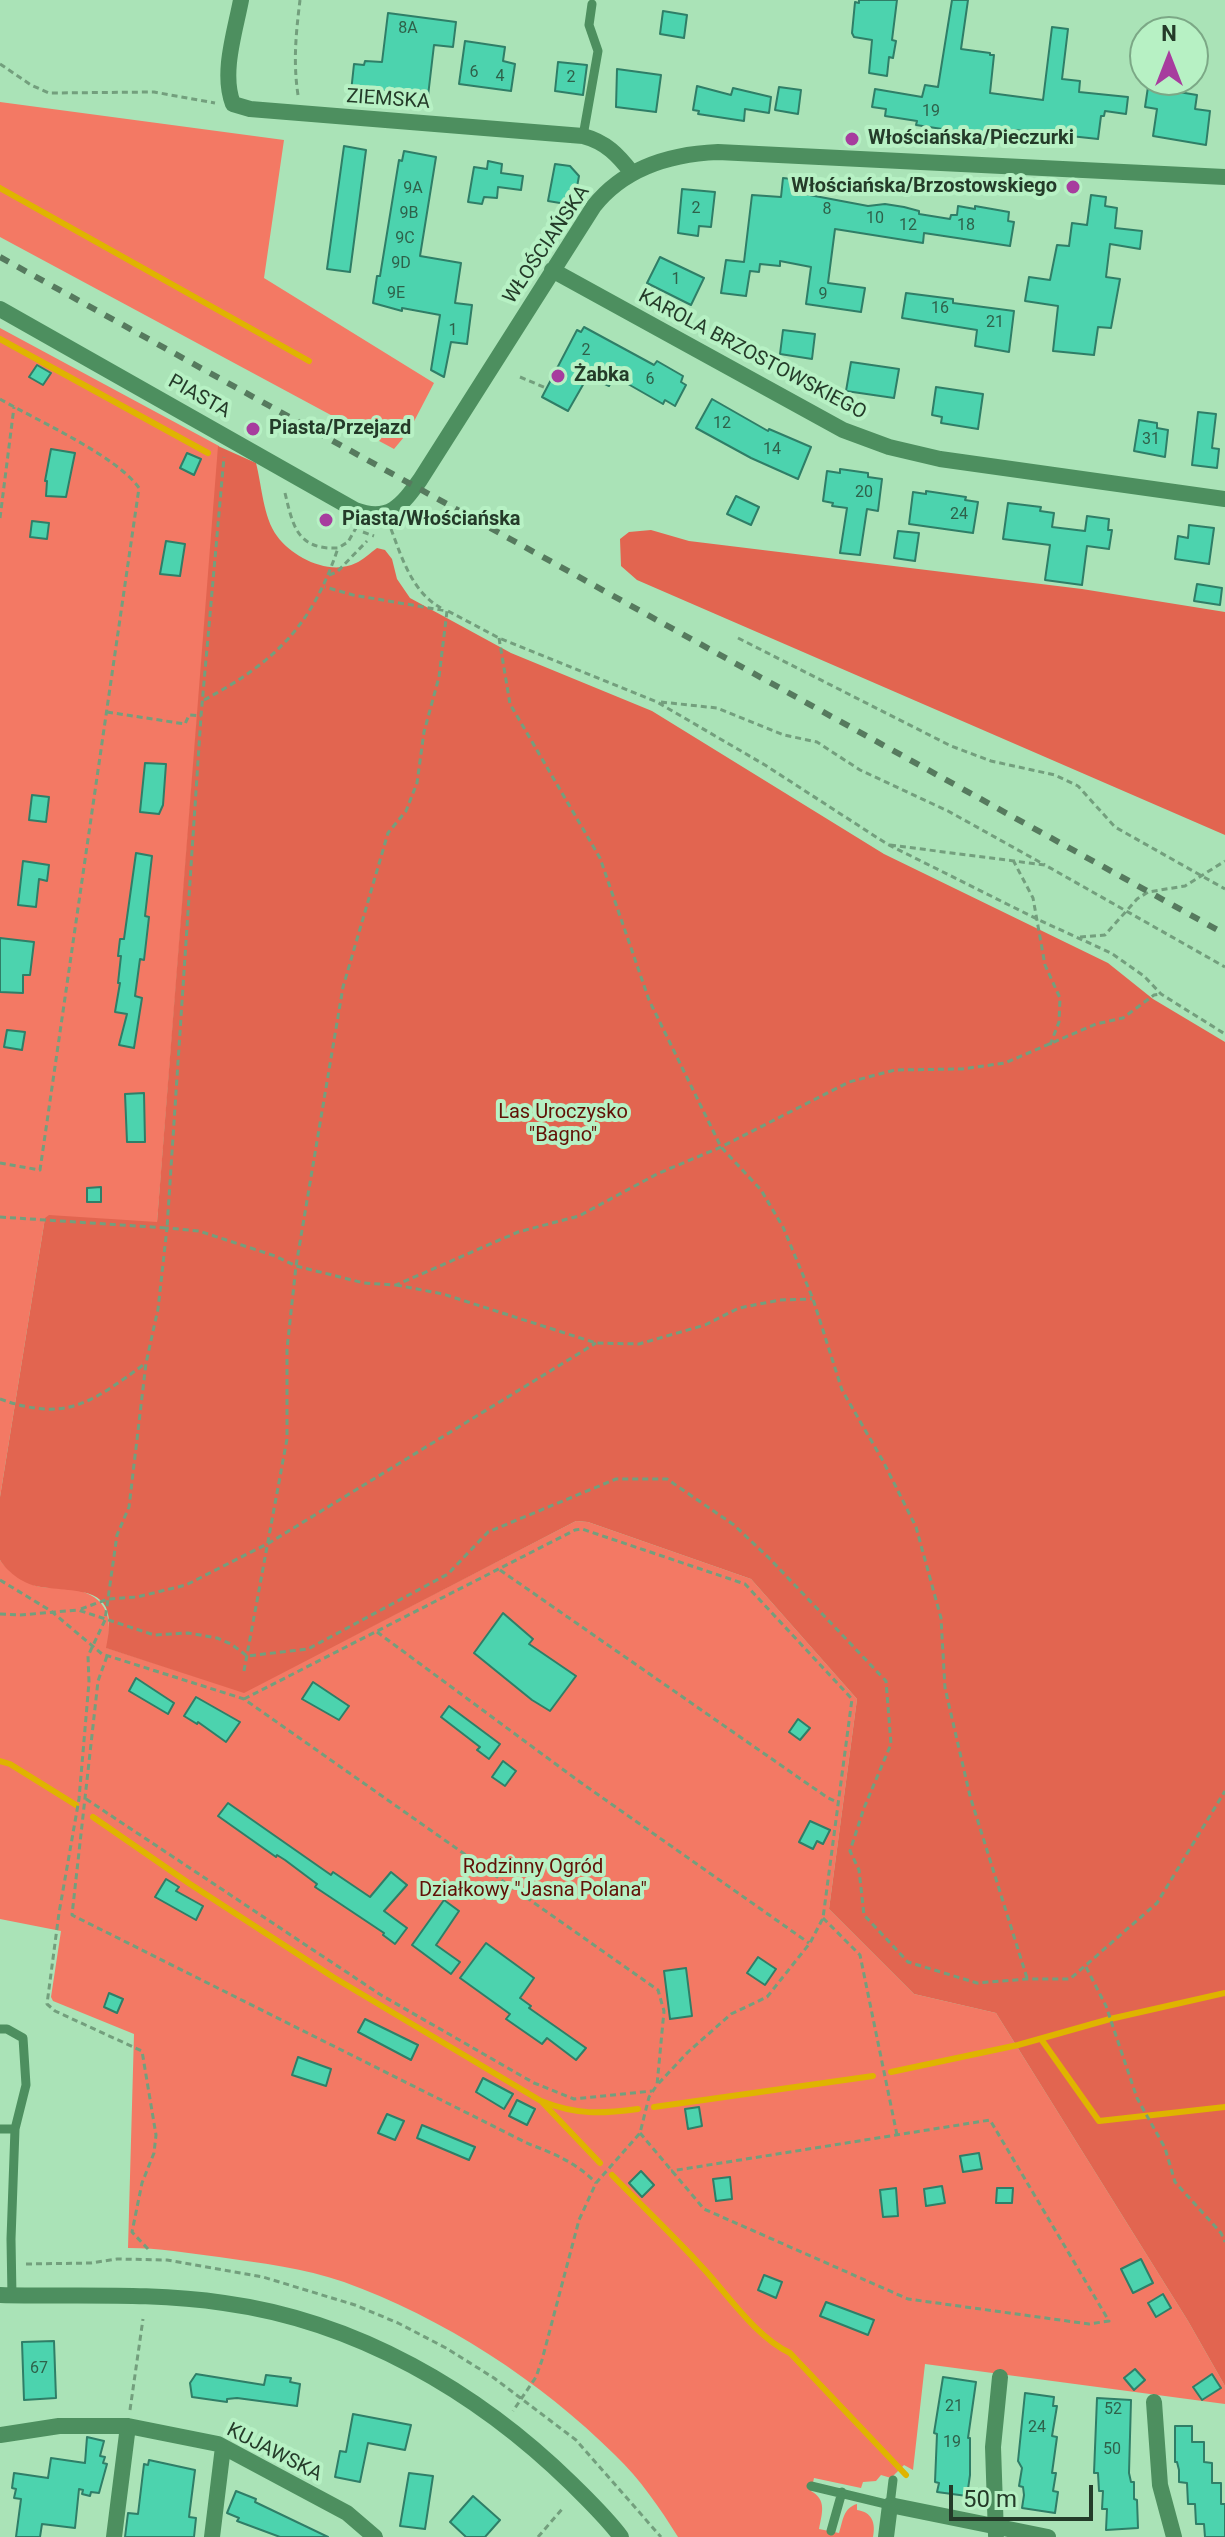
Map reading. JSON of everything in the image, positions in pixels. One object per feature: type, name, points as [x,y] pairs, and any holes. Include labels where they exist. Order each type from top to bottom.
[{"type":"street","points":[[233,104],[228,92],[228,76],[241,0]]},
{"type":"street","name":"ZIEMSKA","points":[[233,104],[250,109],[583,136],[599,140],[617,154],[632,173]]},
{"type":"street","name":"WŁOŚCIAŃSKA","points":[[386,513],[407,500],[416,487],[552,270],[605,192],[632,173],[664,159],[718,152],[1225,177]]},
{"type":"street","name":"KAROLA BRZOSTOWSKIEGO","points":[[552,270],[843,430],[889,447],[940,459],[1225,499]]},
{"type":"street","name":"PIASTA","points":[[0,309],[365,514]]},
{"type":"street","points":[[365,514],[386,513]]},
{"type":"street","points":[[6,2296],[150,2296],[223,2302],[266,2310],[344,2333],[442,2382],[503,2423],[566,2479],[621,2537]]},
{"type":"street","points":[[997,2532],[993,2447],[1000,2377]]},
{"type":"street","points":[[1154,2402],[1160,2485],[1174,2537]]},
{"type":"street","name":"KUJAWSKA","points":[[0,2435],[59,2426],[128,2426],[223,2447],[347,2513],[375,2537]]},
{"type":"street","points":[[114,2537],[128,2426]]},
{"type":"street","points":[[212,2537],[223,2447]]},
{"type":"street","points":[[886,2537],[890,2505],[997,2532],[1048,2537]]},
{"type":"lane","points":[[583,136],[598,51],[589,25],[592,4]]},
{"type":"lane","points":[[0,2029],[7,2029],[23,2038],[26,2085],[15,2129],[6,2296]]},
{"type":"lane","points":[[0,2129],[15,2129]]},
{"type":"lane","points":[[811,2486],[890,2505],[893,2480]]},
{"type":"lane","points":[[831,2531],[842,2492]]},
{"type":"path","points":[[299,103],[294,68],[300,0]]},
{"type":"path","points":[[0,64],[49,93],[154,92],[233,104]]},
{"type":"path","points":[[520,377],[546,388]]},
{"type":"path","points":[[0,399],[112,462],[139,488],[40,1170],[0,1163]]},
{"type":"path","points":[[0,518],[14,407]]},
{"type":"path","points":[[148,2249],[132,2232],[156,2135],[142,2051],[55,2011],[47,2004],[79,1799],[89,1682],[88,1656],[105,1620],[117,1535],[129,1507],[146,1363],[158,1309],[167,1228],[201,716],[226,436]]},
{"type":"path","points":[[278,466],[297,531],[303,540],[315,546],[338,548],[348,542],[365,514]]},
{"type":"path","points":[[386,513],[416,587],[428,601],[499,638],[657,702],[765,765],[887,844],[1111,953],[1144,976],[1161,994],[1225,1034]]},
{"type":"path","points":[[329,575],[337,572],[367,541]]},
{"type":"path","points":[[204,700],[239,681],[279,650],[325,587],[338,548]]},
{"type":"path","points":[[325,587],[353,595],[447,611]]},
{"type":"path","points":[[244,1671],[287,1439],[287,1349],[296,1266],[343,987],[388,833],[406,811],[417,783],[424,732],[439,677],[447,611]]},
{"type":"path","points":[[499,638],[510,704],[600,858],[649,1000],[721,1147],[761,1190],[783,1227],[813,1299],[842,1390],[916,1527],[941,1618],[945,1688],[970,1796],[1027,1979]]},
{"type":"path","points":[[738,638],[951,746],[991,761],[1055,775],[1078,786],[1115,827],[1225,889]]},
{"type":"path","points":[[657,702],[717,708],[784,735],[817,742],[860,770],[948,811],[1225,967]]},
{"type":"path","points":[[107,712],[185,724],[189,715],[201,716]]},
{"type":"path","points":[[887,844],[1045,865]]},
{"type":"path","points":[[1013,860],[1033,898],[1045,965],[1060,998],[1059,1022],[1050,1045]]},
{"type":"path","points":[[1077,937],[1105,935],[1137,899],[1148,892],[1185,886],[1225,861]]},
{"type":"path","points":[[396,1285],[518,1232],[579,1216],[657,1174],[721,1147],[849,1082],[895,1070],[962,1069],[1005,1063],[1096,1024],[1123,1018],[1154,995],[1161,994]]},
{"type":"path","points":[[0,1217],[199,1231],[296,1266],[364,1283],[396,1285],[443,1294],[596,1343],[639,1344],[705,1325],[739,1308],[780,1300],[813,1299]]},
{"type":"path","points":[[0,1614],[78,1610],[108,1599],[137,1597],[186,1585],[269,1543],[596,1343]]},
{"type":"path","points":[[0,1399],[22,1407],[51,1410],[87,1403],[146,1363]]},
{"type":"path","points":[[78,1610],[154,1635],[188,1633],[217,1638],[247,1656],[308,1649],[448,1574],[488,1532],[616,1479],[667,1479],[734,1525],[886,1681],[891,1744],[850,1851],[859,1870],[864,1915],[908,1962],[977,1983],[1070,1979],[1157,1903],[1225,1791]]},
{"type":"path","points":[[244,1699],[582,1529],[745,1584],[852,1699],[823,1918],[810,1943],[767,1997],[731,2014],[688,2052],[652,2091],[640,2133],[596,2183],[579,2220],[539,2368],[503,2423]]},
{"type":"path","points":[[500,1570],[839,1803]]},
{"type":"path","points":[[0,1580],[51,1611],[107,1656],[244,1699],[658,1990],[664,2011],[657,2085]]},
{"type":"path","points":[[377,1632],[580,1782],[810,1943]]},
{"type":"path","points":[[107,1656],[98,1681],[72,1915],[529,2144],[564,2158],[582,2168],[596,2183]]},
{"type":"path","points":[[86,1799],[381,1995],[534,2083],[574,2099],[652,2091]]},
{"type":"path","points":[[823,1918],[860,1955],[897,2135]]},
{"type":"path","points":[[1085,1966],[1106,2006],[1137,2098],[1165,2148],[1175,2182],[1221,2233],[1225,2242]]},
{"type":"path","points":[[640,2133],[671,2171],[704,2209],[908,2299],[1089,2324],[1109,2321],[990,2120],[671,2171]]},
{"type":"path","points":[[128,2426],[143,2319]]},
{"type":"path","points":[[538,2537],[563,2508]]},
{"type":"green space","points":[[0,102],[284,140],[264,278],[434,383],[409,431],[394,449],[0,237]]},
{"type":"green space","points":[[0,328],[219,446],[157,1223],[45,1218],[0,1497]]},
{"type":"green space","name":"Las Uroczysko \"Bagno\"","points":[[218,446],[256,463],[272,528],[284,544],[302,558],[324,566],[346,566],[359,562],[377,548],[385,550],[392,559],[397,579],[410,598],[511,653],[652,711],[884,854],[1108,963],[1153,999],[1225,1042],[1225,2386],[1188,2321],[996,2013],[914,1994],[829,1909],[857,1699],[751,1579],[588,1522],[576,1521],[244,1693],[106,1648],[108,1613],[95,1596],[29,1584],[12,1574],[0,1560],[0,1497],[45,1218],[49,1215],[157,1222]]},
{"type":"green space","points":[[651,530],[689,541],[1082,589],[1225,612],[1225,835],[637,580],[621,566],[620,539],[629,532]]},
{"type":"green space","name":"Rodzinny Ogród Działkowy \"Jasna Polana\"","points":[[576,1521],[588,1522],[751,1579],[857,1699],[829,1909],[914,1994],[996,2013],[1188,2321],[1225,2386],[1225,2404],[925,2364],[913,2470],[904,2465],[891,2478],[881,2475],[876,2481],[863,2482],[861,2488],[814,2478],[811,2491],[819,2498],[822,2507],[819,2529],[839,2533],[846,2512],[857,2504],[857,2510],[872,2519],[873,2537],[678,2537],[633,2474],[586,2428],[523,2377],[454,2333],[381,2296],[313,2273],[219,2257],[128,2248],[134,2034],[53,2001],[51,1997],[61,1931],[0,1919],[0,1560],[13,1573],[30,1583],[41,1587],[73,1589],[94,1597],[106,1612],[109,1622],[107,1648],[244,1692]]},
{"type":"building","points":[[859,0],[897,0],[892,40],[896,41],[893,58],[889,57],[887,76],[869,73],[872,40],[854,37],[852,33],[855,2],[859,3]]},
{"type":"building","points":[[952,0],[968,0],[961,49],[994,55],[990,93],[1043,100],[1052,27],[1068,29],[1062,79],[1080,81],[1079,92],[1128,97],[1126,114],[1105,111],[1101,116],[1098,139],[1015,130],[1014,139],[916,125],[917,121],[885,116],[886,109],[872,107],[875,89],[922,97],[925,85],[938,87]]},
{"type":"building","points":[[663,11],[687,15],[684,38],[660,34]]},
{"type":"building","points":[[388,13],[456,22],[453,47],[434,45],[428,96],[368,89],[368,94],[351,92],[354,64],[382,62]]},
{"type":"building","points":[[465,41],[505,47],[503,61],[515,64],[511,91],[459,84]]},
{"type":"building","points":[[558,62],[587,65],[583,95],[555,91]]},
{"type":"building","points":[[617,69],[661,75],[656,112],[616,107]]},
{"type":"building","points":[[697,86],[731,95],[733,88],[771,97],[769,113],[745,109],[744,121],[698,114],[699,111],[693,110]]},
{"type":"building","points":[[779,87],[801,90],[798,114],[775,110]]},
{"type":"building","points":[[1147,96],[1197,96],[1195,109],[1210,111],[1206,145],[1153,136],[1157,109],[1145,107]]},
{"type":"building","points":[[344,146],[366,150],[350,272],[327,269]]},
{"type":"building","points":[[404,151],[436,157],[420,256],[461,263],[455,303],[472,305],[467,344],[451,342],[444,377],[431,370],[440,315],[402,308],[402,311],[373,303],[399,160],[402,161]]},
{"type":"building","points":[[488,161],[502,164],[501,173],[523,176],[521,190],[498,187],[497,198],[484,197],[482,204],[468,202],[474,167],[487,169]]},
{"type":"building","points":[[555,164],[570,166],[579,176],[576,192],[566,204],[548,201]]},
{"type":"building","points":[[783,178],[801,180],[799,193],[868,206],[885,204],[904,207],[919,211],[919,214],[950,219],[951,215],[957,215],[958,206],[1009,212],[1008,221],[1014,222],[1010,246],[924,233],[923,243],[835,229],[828,283],[865,288],[861,312],[806,304],[811,267],[780,261],[780,266],[760,264],[759,272],[750,271],[746,296],[721,293],[726,260],[744,262],[752,195],[781,197]]},
{"type":"building","points":[[682,189],[715,192],[711,227],[699,226],[698,236],[678,233]]},
{"type":"building","points":[[1091,195],[1106,197],[1105,206],[1117,208],[1115,228],[1142,231],[1140,249],[1110,244],[1106,277],[1120,279],[1111,328],[1098,327],[1094,355],[1053,351],[1058,306],[1025,301],[1029,277],[1050,280],[1057,245],[1069,246],[1072,223],[1087,225]]},
{"type":"building","points":[[660,257],[704,278],[691,305],[647,283]]},
{"type":"building","points":[[906,293],[1014,311],[1009,352],[975,346],[977,330],[902,318]]},
{"type":"building","points":[[584,327],[654,365],[657,361],[683,376],[681,382],[686,385],[675,406],[665,400],[663,404],[614,376],[609,386],[588,376],[568,411],[542,397],[577,330],[581,332]]},
{"type":"building","points":[[783,330],[815,334],[812,359],[780,354]]},
{"type":"building","points":[[851,362],[899,369],[894,398],[846,391]]},
{"type":"building","points":[[37,365],[51,373],[43,385],[29,377]]},
{"type":"building","points":[[936,387],[983,394],[978,429],[941,423],[942,417],[932,415]]},
{"type":"building","points":[[712,399],[768,431],[811,447],[798,479],[696,428]]},
{"type":"building","points":[[1198,412],[1216,414],[1212,448],[1219,449],[1217,468],[1192,465]]},
{"type":"building","points":[[1139,420],[1157,423],[1157,428],[1168,430],[1165,457],[1134,451]]},
{"type":"building","points":[[51,449],[75,453],[66,497],[46,496],[45,481]]},
{"type":"building","points":[[187,453],[201,459],[194,475],[180,468]]},
{"type":"building","points":[[840,469],[868,473],[868,477],[882,479],[878,511],[867,509],[860,555],[840,553],[847,508],[823,501],[827,471],[840,473]]},
{"type":"building","points":[[926,491],[966,497],[965,500],[978,502],[973,533],[909,524],[913,492],[926,494]]},
{"type":"building","points":[[736,496],[759,507],[751,525],[727,514]]},
{"type":"building","points":[[1008,503],[1041,507],[1040,511],[1054,513],[1052,527],[1085,531],[1087,516],[1109,519],[1108,530],[1112,530],[1109,549],[1087,546],[1082,585],[1045,580],[1050,545],[1003,539]]},
{"type":"building","points":[[32,521],[49,523],[47,539],[30,537]]},
{"type":"building","points":[[1189,525],[1214,528],[1209,564],[1175,559],[1178,536],[1188,538]]},
{"type":"building","points":[[898,531],[919,533],[915,561],[894,558]]},
{"type":"building","points":[[166,541],[185,544],[180,576],[160,574]]},
{"type":"building","points":[[1197,584],[1222,588],[1220,605],[1194,601]]},
{"type":"building","points":[[145,763],[166,764],[163,805],[159,814],[140,812]]},
{"type":"building","points":[[32,795],[49,797],[46,822],[29,820]]},
{"type":"building","points":[[136,853],[152,856],[144,960],[140,959],[135,996],[142,998],[134,1048],[119,1045],[127,1014],[115,1012],[120,983],[120,939],[124,939]]},
{"type":"building","points":[[23,861],[49,865],[47,881],[39,879],[36,907],[18,905]]},
{"type":"building","points":[[0,938],[34,942],[30,975],[23,975],[23,993],[0,992]]},
{"type":"building","points":[[7,1030],[25,1032],[22,1050],[4,1047]]},
{"type":"building","points":[[144,1093],[145,1142],[127,1142],[125,1094]]},
{"type":"building","points":[[101,1187],[101,1202],[87,1202],[87,1188]]},
{"type":"building","points":[[503,1613],[533,1639],[529,1644],[576,1676],[550,1711],[474,1653]]},
{"type":"building","points":[[136,1678],[174,1703],[168,1714],[129,1691]]},
{"type":"building","points":[[313,1682],[349,1706],[339,1720],[302,1699]]},
{"type":"building","points":[[196,1697],[240,1722],[226,1742],[184,1716]]},
{"type":"building","points":[[449,1706],[500,1744],[489,1759],[477,1750],[480,1747],[441,1717]]},
{"type":"building","points":[[798,1719],[810,1728],[800,1740],[789,1732]]},
{"type":"building","points":[[503,1761],[516,1771],[505,1786],[492,1777]]},
{"type":"building","points":[[228,1803],[331,1875],[333,1872],[370,1897],[391,1872],[407,1885],[384,1911],[407,1928],[395,1944],[384,1933],[315,1887],[317,1884],[285,1860],[276,1857],[218,1816]]},
{"type":"building","points":[[810,1821],[830,1830],[823,1844],[817,1841],[813,1849],[799,1842]]},
{"type":"building","points":[[166,1879],[179,1887],[176,1891],[203,1906],[196,1920],[155,1897]]},
{"type":"building","points":[[444,1900],[459,1911],[436,1945],[460,1962],[451,1974],[412,1945]]},
{"type":"building","points":[[486,1943],[534,1978],[520,1998],[531,2006],[529,2008],[586,2048],[576,2060],[547,2038],[542,2044],[506,2019],[510,2014],[460,1978]]},
{"type":"building","points":[[758,1957],[776,1969],[765,1985],[747,1973]]},
{"type":"building","points":[[686,1968],[692,2016],[670,2019],[664,1971]]},
{"type":"building","points":[[109,1993],[123,1999],[117,2013],[104,2007]]},
{"type":"building","points":[[365,2019],[418,2045],[411,2060],[358,2032]]},
{"type":"building","points":[[298,2057],[331,2069],[326,2086],[292,2075]]},
{"type":"building","points":[[483,2078],[513,2094],[504,2109],[476,2092]]},
{"type":"building","points":[[517,2100],[535,2109],[527,2125],[509,2116]]},
{"type":"building","points":[[699,2107],[702,2126],[688,2129],[685,2109]]},
{"type":"building","points":[[387,2114],[404,2121],[395,2140],[378,2133]]},
{"type":"building","points":[[422,2125],[475,2147],[469,2160],[417,2138]]},
{"type":"building","points":[[979,2153],[982,2169],[963,2172],[960,2156]]},
{"type":"building","points":[[641,2171],[654,2185],[642,2197],[629,2183]]},
{"type":"building","points":[[730,2177],[732,2199],[716,2201],[713,2179]]},
{"type":"building","points":[[942,2186],[945,2203],[926,2206],[924,2189]]},
{"type":"building","points":[[896,2188],[898,2216],[883,2217],[880,2190]]},
{"type":"building","points":[[997,2188],[1013,2188],[1012,2203],[996,2203]]},
{"type":"building","points":[[1141,2259],[1153,2283],[1133,2293],[1121,2269]]},
{"type":"building","points":[[764,2275],[782,2282],[776,2298],[758,2290]]},
{"type":"building","points":[[1163,2294],[1171,2308],[1156,2317],[1148,2303]]},
{"type":"building","points":[[826,2302],[874,2320],[868,2335],[820,2316]]},
{"type":"building","points":[[54,2341],[56,2398],[24,2400],[22,2342]]},
{"type":"building","points":[[1135,2369],[1145,2380],[1134,2390],[1124,2378]]},
{"type":"building","points":[[196,2374],[264,2385],[266,2375],[291,2378],[290,2382],[300,2384],[297,2406],[237,2398],[227,2399],[227,2402],[192,2397],[190,2383]]},
{"type":"building","points":[[1212,2374],[1221,2388],[1202,2400],[1193,2387]]},
{"type":"building","points":[[943,2377],[976,2382],[968,2438],[970,2475],[967,2496],[937,2492],[937,2434],[934,2433]]},
{"type":"building","points":[[1025,2393],[1054,2397],[1053,2406],[1057,2406],[1052,2436],[1057,2437],[1052,2473],[1056,2473],[1053,2491],[1058,2492],[1055,2513],[1022,2508],[1023,2487],[1019,2486],[1022,2468],[1018,2461]]},
{"type":"building","points":[[1097,2398],[1131,2400],[1129,2473],[1131,2482],[1134,2482],[1134,2499],[1137,2500],[1138,2528],[1106,2530],[1107,2509],[1102,2509],[1103,2491],[1099,2491],[1098,2473],[1094,2473]]},
{"type":"building","points":[[353,2414],[411,2425],[405,2450],[368,2443],[360,2482],[335,2477],[340,2451],[346,2452]]},
{"type":"building","points":[[1175,2426],[1192,2426],[1192,2442],[1204,2442],[1204,2462],[1212,2463],[1212,2483],[1221,2483],[1221,2504],[1225,2504],[1225,2537],[1205,2537],[1204,2524],[1196,2524],[1195,2504],[1188,2504],[1187,2483],[1179,2482],[1175,2462]]},
{"type":"building","points":[[87,2437],[104,2441],[100,2456],[105,2457],[103,2463],[107,2464],[99,2493],[91,2492],[90,2496],[82,2494],[83,2490],[79,2489],[75,2528],[42,2524],[40,2537],[16,2537],[21,2499],[14,2498],[14,2473],[48,2478],[51,2458],[85,2463]]},
{"type":"building","points":[[149,2460],[195,2470],[189,2517],[196,2518],[194,2537],[125,2537],[128,2513],[138,2514],[144,2464],[148,2465]]},
{"type":"building","points":[[409,2473],[433,2476],[425,2529],[400,2526]]},
{"type":"building","points":[[236,2491],[328,2537],[280,2537],[237,2521],[239,2518],[227,2513]]},
{"type":"building","points":[[473,2496],[500,2520],[485,2537],[466,2537],[450,2522]]},
{"type":"waterway","points":[[0,188],[309,361]]},
{"type":"waterway","points":[[0,339],[208,453]]},
{"type":"waterway","points":[[0,1761],[10,1764],[76,1805]]},
{"type":"waterway","points":[[93,1817],[333,1977],[541,2101],[589,2112],[638,2109]]},
{"type":"waterway","points":[[891,2072],[1018,2045],[1110,2019],[1225,1993]]},
{"type":"waterway","points":[[1041,2039],[1099,2121],[1225,2107]]},
{"type":"waterway","points":[[654,2107],[873,2076]]},
{"type":"waterway","points":[[543,2103],[600,2163]]},
{"type":"waterway","points":[[612,2175],[692,2256],[754,2326],[790,2353],[906,2475]]},
{"type":"railway","points":[[0,257],[1225,934]]},
{"type":"place","name":"Włościańska/Pieczurki","points":[[852,139]]},
{"type":"place","name":"Włościańska/Brzostowskiego","points":[[1073,187]]},
{"type":"place","name":"Żabka","points":[[558,376]]},
{"type":"place","name":"Piasta/Przejazd","points":[[253,429]]},
{"type":"place","name":"Piasta/Włościańska","points":[[326,520]]}]
